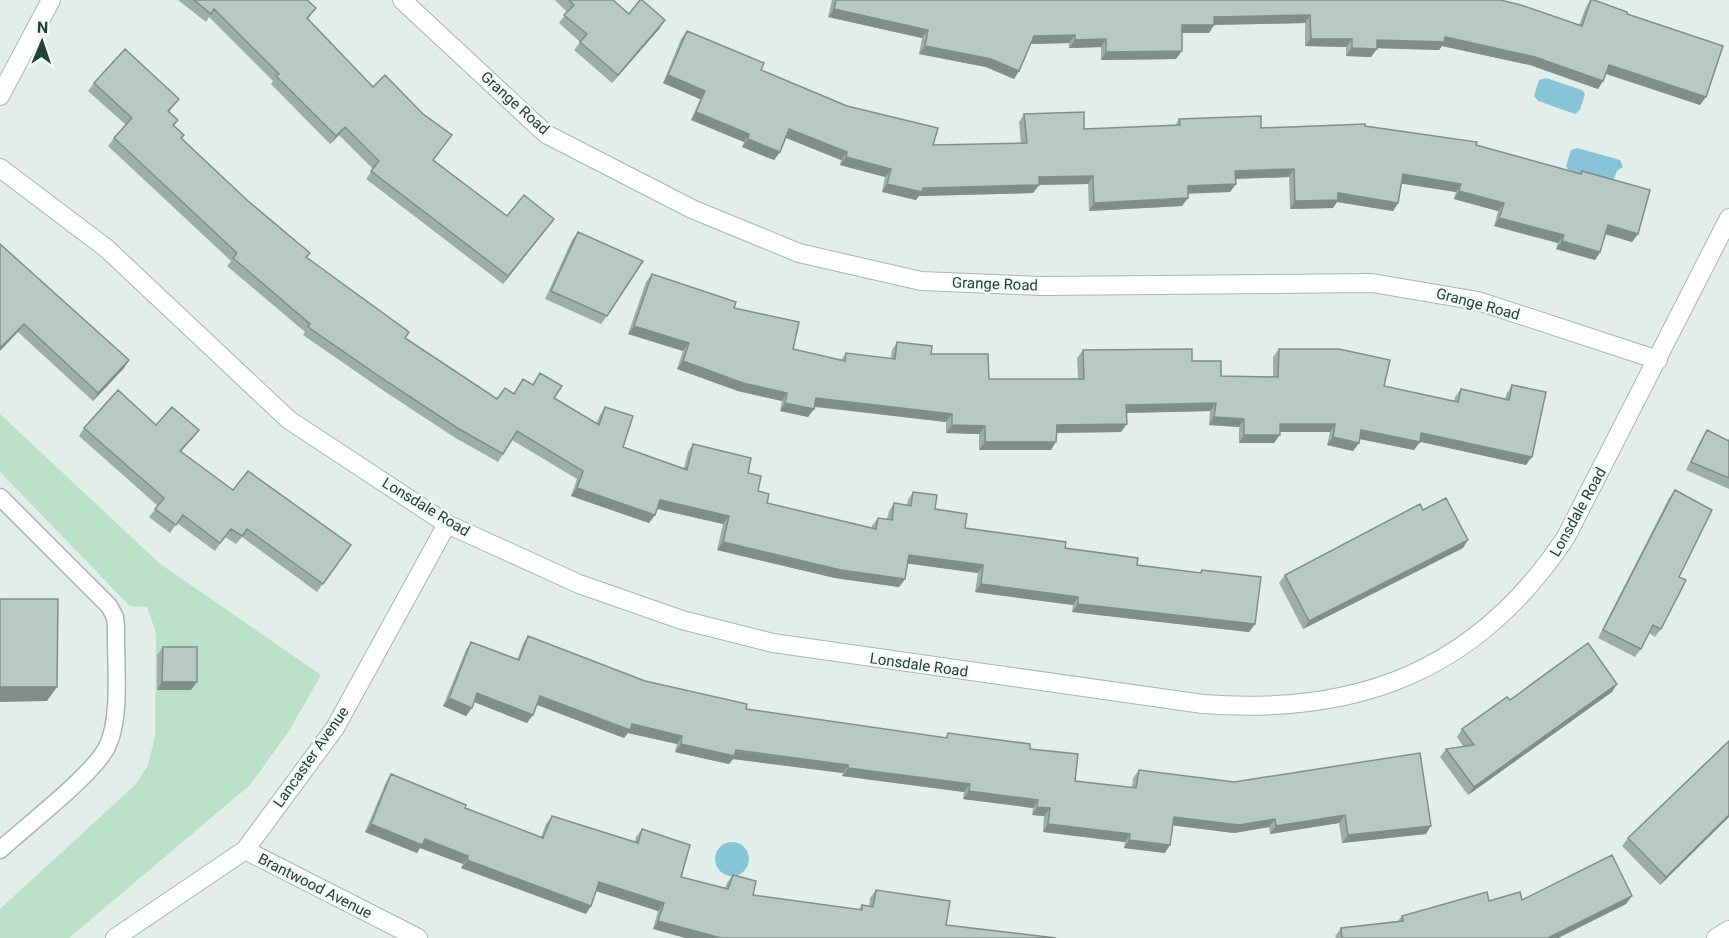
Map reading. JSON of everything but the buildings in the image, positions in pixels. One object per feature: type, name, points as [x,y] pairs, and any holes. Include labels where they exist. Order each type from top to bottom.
[{"type":"street","points":[[0,96],[51,0]]},
{"type":"street","name":"Grange Road","points":[[402,0],[546,134],[692,209],[799,253],[921,281],[1042,286],[1372,283],[1478,301],[1658,360]]},
{"type":"street","name":"Lonsdale Road","points":[[0,168],[106,248],[289,420],[447,524],[579,584],[682,620],[772,643],[1203,704],[1251,708],[1285,706],[1350,696],[1420,672],[1448,657],[1514,603],[1545,569],[1566,537],[1729,218]]},
{"type":"street","name":"Lancaster Avenue","points":[[115,938],[245,850],[335,728],[447,524]]},
{"type":"street","name":"Brantwood Avenue","points":[[245,850],[418,938]]},
{"type":"street","points":[[1716,938],[1729,930]]},
{"type":"lane","points":[[0,497],[109,606],[116,627],[114,721],[107,747],[91,768],[0,850]]},
{"type":"green space","points":[[0,414],[159,563],[321,675],[289,731],[250,785],[69,938],[0,938],[0,909],[136,784],[148,765],[155,736],[156,633],[147,607],[130,606],[0,472]]},
{"type":"water","points":[[1546,78],[1582,90],[1585,94],[1580,110],[1575,114],[1538,101],[1534,96],[1539,80]]},
{"type":"water","points":[[1577,148],[1620,160],[1623,167],[1617,171],[1612,183],[1569,171],[1566,166],[1571,150]]},
{"type":"water","points":[[732,842],[744,847],[749,859],[744,871],[732,876],[720,871],[715,859],[720,847]]}]
